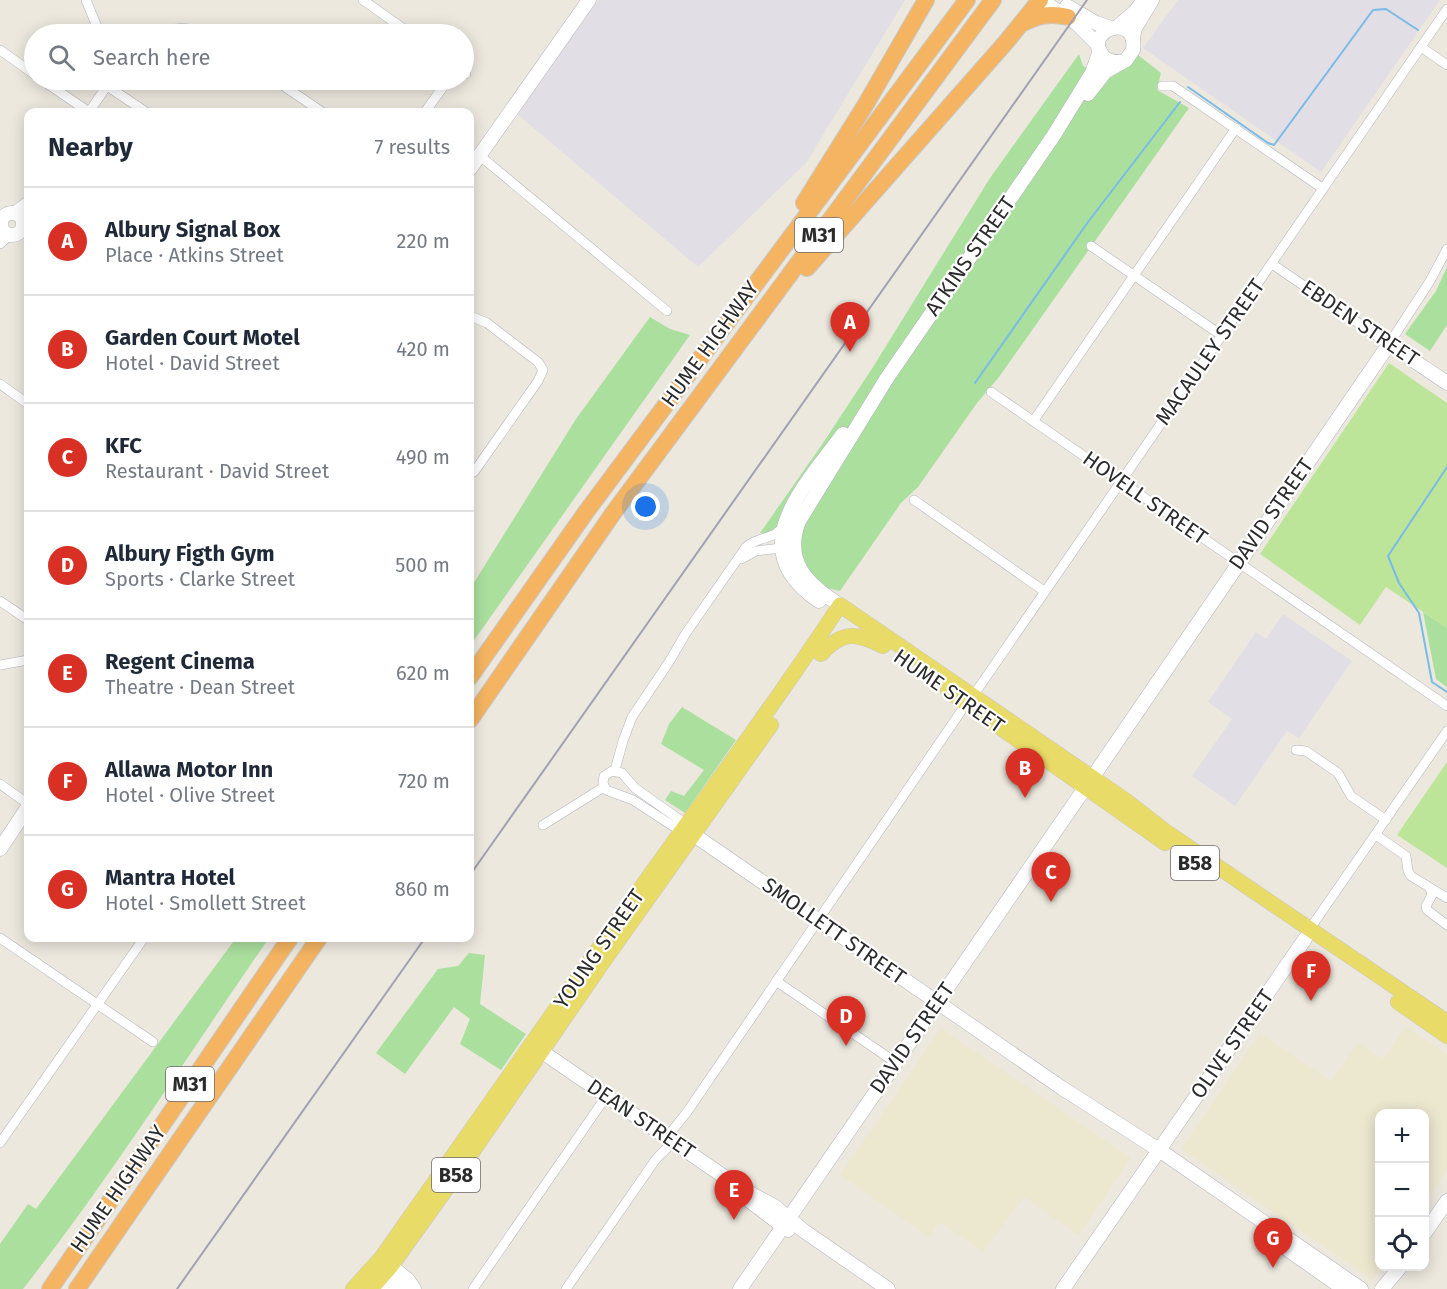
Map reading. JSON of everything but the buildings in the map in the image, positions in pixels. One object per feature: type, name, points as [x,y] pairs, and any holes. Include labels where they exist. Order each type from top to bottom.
[{"type":"highway","points":[[689,376],[707,344],[780,240],[828,165],[926,0]]},
{"type":"highway","name":"HUME HIGHWAY","points":[[474,671],[586,512],[968,0]]},
{"type":"highway","name":"HUME HIGHWAY","points":[[474,714],[645,470],[993,0]]},
{"type":"highway","points":[[645,470],[781,297],[1041,0]]},
{"type":"highway","points":[[1022,24],[1039,15],[1057,14],[1068,17]]},
{"type":"highway","name":"HUME HIGHWAY","points":[[50,1289],[287,942]]},
{"type":"highway","name":"HUME HIGHWAY","points":[[76,1289],[316,942]]},
{"type":"highway","points":[[82,1289],[127,1215]]},
{"type":"highway","points":[[41,1289],[90,1231]]},
{"type":"main road","points":[[474,162],[589,0]]},
{"type":"main road","points":[[1041,0],[1082,28],[1108,60],[1120,62],[1130,56],[1134,44],[1123,28],[1088,19],[1058,0]]},
{"type":"main road","points":[[1099,48],[1101,35],[1135,12],[1144,0]]},
{"type":"main road","points":[[1132,38],[1135,28],[1152,0]]},
{"type":"main road","name":"ATKINS STREET","points":[[781,548],[782,533],[788,515],[812,477],[886,378],[1054,135],[1092,73],[1099,48]]},
{"type":"main road","name":"ATKINS STREET","points":[[1054,135],[1106,71],[1120,62]]},
{"type":"main road","name":"EBDEN STREET","points":[[1389,344],[1447,383]]},
{"type":"main road","name":"DAVID STREET","points":[[740,1289],[1389,344]]},
{"type":"main road","name":"ATKINS STREET","points":[[842,611],[805,577],[798,563],[794,545],[799,521],[886,378]]},
{"type":"main road","points":[[829,472],[797,511],[790,526],[787,543],[781,548],[786,566],[794,581],[807,593],[842,611]]},
{"type":"main road","name":"HUME STREET","points":[[842,611],[883,646],[970,700]]},
{"type":"main road","name":"HUME STREET","points":[[842,611],[1307,934],[1447,1036]]},
{"type":"main road","name":"YOUNG STREET","points":[[688,831],[821,654],[842,611]]},
{"type":"main road","name":"YOUNG STREET","points":[[353,1289],[374,1280],[617,942],[688,831],[806,659],[842,611]]},
{"type":"main road","name":"B58","points":[[821,654],[836,640],[853,635],[867,638],[883,646]]},
{"type":"main road","points":[[0,849],[24,812]]},
{"type":"main road","name":"SMOLLETT STREET","points":[[688,831],[1219,1197],[1344,1289]]},
{"type":"main road","name":"HUME STREET","points":[[1307,934],[1447,1022]]},
{"type":"main road","name":"OLIVE STREET","points":[[1063,1289],[1307,934]]},
{"type":"main road","name":"YOUNG STREET","points":[[391,1266],[536,1052]]},
{"type":"main road","name":"DEAN STREET","points":[[536,1052],[669,1142],[742,1189],[764,1200],[786,1222],[878,1289]]},
{"type":"main road","name":"SMOLLETT STREET","points":[[1219,1197],[1361,1289]]},
{"type":"main road","points":[[1429,1228],[1447,1201]]},
{"type":"main road","name":"DEAN STREET","points":[[786,1222],[804,1231],[888,1289]]},
{"type":"main road","points":[[374,1280],[391,1266],[408,1280],[412,1289]]},
{"type":"main road","points":[[1382,1289],[1398,1271]]},
{"type":"main road","points":[[1392,1289],[1400,1271]]},
{"type":"main road","points":[[374,1280],[412,1289]]},
{"type":"street","points":[[86,0],[96,24]]},
{"type":"street","points":[[363,0],[397,24]]},
{"type":"street","name":"MACAULEY STREET","points":[[566,1289],[669,1142],[776,981],[1044,591],[1447,9]]},
{"type":"street","points":[[1421,47],[1447,65]]},
{"type":"street","points":[[0,50],[24,67]]},
{"type":"street","points":[[1162,86],[1173,86],[1322,188]]},
{"type":"street","points":[[57,90],[83,108]]},
{"type":"street","points":[[92,108],[104,90]]},
{"type":"street","points":[[118,90],[141,108]]},
{"type":"street","points":[[290,90],[316,108]]},
{"type":"street","points":[[428,108],[441,90]]},
{"type":"street","points":[[1034,420],[1236,128]]},
{"type":"street","points":[[479,154],[667,311]]},
{"type":"street","points":[[11,226],[24,207]]},
{"type":"street","points":[[1091,246],[1221,335]]},
{"type":"street","name":"DAVID STREET","points":[[1389,344],[1430,281],[1447,249]]},
{"type":"street","name":"EBDEN STREET","points":[[1272,264],[1389,344]]},
{"type":"street","points":[[474,318],[487,323],[538,362],[545,370],[474,471]]},
{"type":"street","points":[[0,384],[24,401]]},
{"type":"street","name":"HOVELL STREET","points":[[991,392],[1447,706]]},
{"type":"street","points":[[914,500],[1044,591]]},
{"type":"street","points":[[615,770],[632,717],[686,633],[751,542],[778,533],[788,515]]},
{"type":"street","points":[[735,564],[752,552],[781,548]]},
{"type":"street","points":[[0,601],[24,617]]},
{"type":"street","points":[[0,665],[24,661]]},
{"type":"street","name":"OLIVE STREET","points":[[1307,934],[1447,731]]},
{"type":"street","points":[[1296,750],[1306,751],[1333,768],[1352,796],[1386,820]]},
{"type":"street","points":[[604,787],[604,776],[609,772],[615,770],[622,773],[625,779],[688,831]]},
{"type":"street","points":[[616,793],[622,789],[625,779]]},
{"type":"street","points":[[0,784],[24,803]]},
{"type":"street","points":[[604,787],[633,800],[688,831]]},
{"type":"street","points":[[543,825],[604,787]]},
{"type":"street","points":[[1376,835],[1406,856],[1409,874],[1447,898]]},
{"type":"street","points":[[1430,888],[1432,896],[1426,910],[1447,925]]},
{"type":"street","points":[[0,938],[153,1042]]},
{"type":"street","points":[[0,1143],[141,942]]},
{"type":"street","points":[[776,981],[895,1062]]},
{"type":"street","points":[[474,1289],[605,1098]]},
{"type":"street","name":"MACAULEY STREET","points":[[669,1142],[678,1134],[687,1112]]},
{"type":"shaded area","points":[[598,0],[905,0],[806,163],[698,267],[517,114]]},
{"type":"shaded area","points":[[1178,0],[1440,0],[1321,172],[1143,48]]},
{"type":"shaded area","points":[[1283,614],[1352,661],[1299,738],[1287,731],[1235,806],[1192,776],[1232,719],[1208,702],[1256,632],[1266,639]]},
{"type":"shaded area","points":[[1406,1026],[1447,1054],[1447,1170],[1429,1197],[1429,1109],[1375,1109],[1375,1271],[1379,1271],[1372,1280],[1181,1149],[1260,1033],[1331,1081],[1358,1043],[1383,1059]]},
{"type":"shaded area","points":[[941,1028],[1131,1158],[1079,1235],[1024,1197],[983,1252],[940,1222],[929,1237],[840,1175]]},
{"type":"green space","points":[[1079,54],[1083,66],[1108,79],[1131,65],[1138,55],[1161,73],[1157,90],[1189,108],[999,377],[977,403],[918,487],[901,503],[840,591],[827,588],[810,574],[772,533],[760,533],[873,367],[990,178]]},
{"type":"green space","points":[[1447,267],[1447,325],[1430,351],[1405,334],[1436,291]]},
{"type":"green space","points":[[650,317],[670,329],[690,335],[474,640],[474,583],[576,419]]},
{"type":"green space","points":[[1389,363],[1447,403],[1447,628],[1386,587],[1360,625],[1260,554]]},
{"type":"green space","points":[[1423,612],[1447,628],[1447,687],[1436,679]]},
{"type":"green space","points":[[682,707],[736,740],[685,813],[665,800],[671,791],[684,796],[704,770],[661,744],[669,724]]},
{"type":"green space","points":[[1447,762],[1447,868],[1397,835]]},
{"type":"green space","points":[[233,942],[266,942],[56,1247],[23,1289],[0,1289],[0,1244],[28,1204],[36,1209]]},
{"type":"green space","points":[[469,953],[485,955],[480,1004],[526,1034],[501,1070],[460,1044],[470,1019],[454,1007],[405,1074],[376,1053],[438,969],[458,966]]},
{"type":"waterway","points":[[1188,87],[1274,145],[1373,10],[1386,9],[1418,30]]},
{"type":"waterway","points":[[975,383],[1088,222],[1180,102]]},
{"type":"waterway","points":[[1447,467],[1388,556],[1399,583],[1419,613],[1432,682],[1447,692]]},
{"type":"railway","points":[[474,869],[1087,0]]},
{"type":"railway","points":[[177,1289],[422,942]]},
{"type":"place","name":"Albury Signal Box","points":[[850,352]]},
{"type":"place","name":"Garden Court Motel","points":[[1025,798]]},
{"type":"place","name":"KFC","points":[[1051,902]]},
{"type":"place","name":"Allawa Motor Inn","points":[[1311,1001]]},
{"type":"place","name":"Albury Figth Gym","points":[[846,1046]]},
{"type":"place","name":"Regent Cinema","points":[[734,1220]]},
{"type":"place","name":"Mantra Hotel","points":[[1273,1268]]}]
